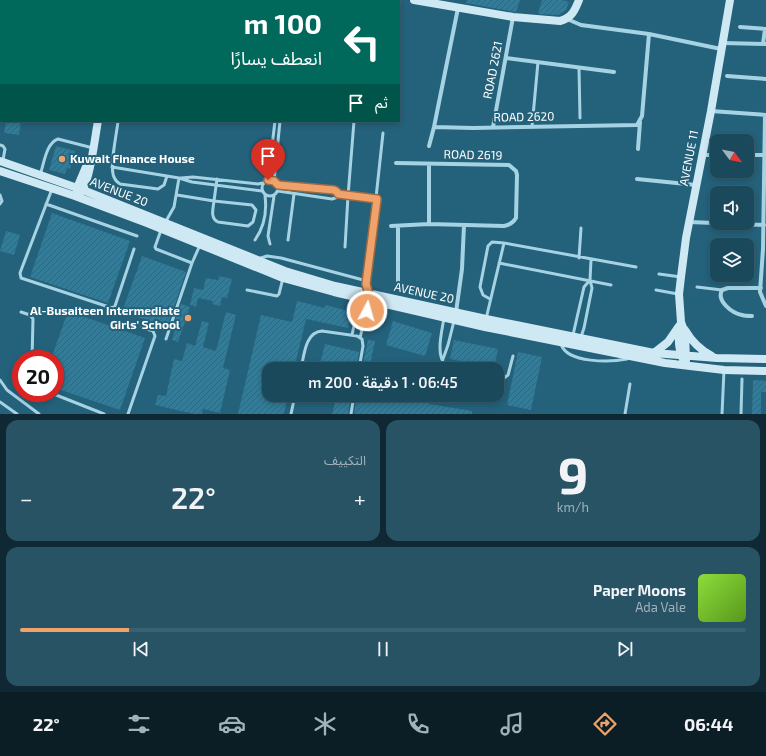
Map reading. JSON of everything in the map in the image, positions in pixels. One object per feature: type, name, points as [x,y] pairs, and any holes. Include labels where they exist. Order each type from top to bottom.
[{"type":"main road","points":[[414,0],[513,17],[554,21],[567,19],[574,13],[579,0]]},
{"type":"main road","name":"AVENUE 11","points":[[684,361],[678,331],[681,322],[680,277],[730,0]]},
{"type":"main road","points":[[79,193],[92,152],[98,122]]},
{"type":"main road","name":"AVENUE 20","points":[[1,161],[60,183],[79,193],[164,226],[285,270],[365,296]]},
{"type":"main road","name":"AVENUE 20","points":[[0,171],[52,189],[98,197],[201,244],[283,278],[486,323],[561,342],[576,340],[632,357],[684,361],[717,358],[766,359]]},
{"type":"main road","points":[[60,183],[70,182],[85,176]]},
{"type":"main road","points":[[85,176],[91,188],[98,197]]},
{"type":"main road","points":[[654,353],[668,342],[681,322],[695,344],[704,352],[717,358]]},
{"type":"main road","name":"AVENUE 20","points":[[486,323],[654,353],[724,370],[766,371]]},
{"type":"street","points":[[429,146],[458,8]]},
{"type":"street","name":"ROAD 2621","points":[[493,127],[513,17]]},
{"type":"street","points":[[567,19],[581,25],[722,46],[765,44],[765,29],[740,27]]},
{"type":"street","points":[[638,149],[649,34]]},
{"type":"street","points":[[506,58],[614,72]]},
{"type":"street","points":[[727,76],[766,79]]},
{"type":"street","points":[[711,111],[765,115],[765,249],[760,292],[766,306]]},
{"type":"street","name":"ROAD 2620","points":[[434,127],[635,126],[640,122]]},
{"type":"street","points":[[702,155],[710,155]]},
{"type":"street","points":[[754,155],[764,155]]},
{"type":"street","name":"ROAD 2619","points":[[390,226],[429,224],[509,226],[516,218],[517,175],[516,171],[509,166],[396,163]]},
{"type":"street","points":[[429,164],[429,224]]},
{"type":"street","points":[[637,179],[696,185]]},
{"type":"street","points":[[689,222],[764,225]]},
{"type":"street","points":[[455,316],[462,269],[464,225]]},
{"type":"street","points":[[398,226],[398,281]]},
{"type":"street","points":[[752,316],[742,315],[731,310],[720,297],[722,290],[728,288],[761,288]]},
{"type":"lane","points":[[532,127],[538,62]]},
{"type":"lane","points":[[579,68],[580,118]]},
{"type":"lane","points":[[118,122],[112,167],[113,177],[117,182],[120,184],[158,189],[162,188],[166,183],[167,176]]},
{"type":"lane","points":[[268,180],[274,122]]},
{"type":"lane","points":[[274,181],[280,122]]},
{"type":"lane","points":[[345,247],[354,122]]},
{"type":"lane","points":[[360,338],[377,199],[383,133]]},
{"type":"lane","points":[[40,176],[50,145],[55,140],[58,139],[92,152]]},
{"type":"lane","points":[[0,145],[4,146],[5,150],[1,161]]},
{"type":"lane","points":[[112,167],[179,178],[216,186],[262,191]]},
{"type":"lane","points":[[179,178],[193,177],[258,184],[268,180],[274,181],[278,185],[334,190],[338,194],[377,199]]},
{"type":"lane","points":[[179,178],[174,207],[155,247],[156,249],[192,263]]},
{"type":"lane","points":[[177,195],[214,201],[252,205],[256,210],[253,222],[248,226],[218,222],[214,220],[212,216],[214,201],[216,186],[217,179]]},
{"type":"lane","points":[[256,240],[264,221],[266,202],[262,191],[263,183]]},
{"type":"lane","points":[[270,244],[268,236],[274,196],[278,191],[278,185]]},
{"type":"lane","points":[[52,189],[20,273],[22,279],[112,308],[115,306],[134,249]]},
{"type":"lane","points":[[278,191],[332,199],[338,197],[338,194]]},
{"type":"lane","points":[[288,240],[294,194]]},
{"type":"lane","points":[[0,195],[2,200],[0,204]]},
{"type":"lane","points":[[265,196],[274,196]]},
{"type":"lane","points":[[46,204],[138,236]]},
{"type":"lane","points":[[579,258],[581,228]]},
{"type":"lane","points":[[490,299],[483,295],[480,287],[488,246],[492,242],[636,267]]},
{"type":"lane","points":[[486,323],[490,299],[504,243]]},
{"type":"lane","points":[[166,339],[192,263],[201,244]]},
{"type":"lane","points":[[257,259],[267,256],[281,258],[366,282]]},
{"type":"lane","points":[[576,340],[584,328],[592,288],[590,280],[591,260]]},
{"type":"lane","points":[[499,262],[611,285]]},
{"type":"lane","points":[[659,274],[680,277]]},
{"type":"lane","points":[[247,290],[277,296],[279,294],[283,278]]},
{"type":"lane","points":[[576,340],[584,287],[590,280]]},
{"type":"lane","points":[[352,335],[365,296],[366,282]]},
{"type":"lane","points":[[697,287],[722,290]]},
{"type":"lane","points":[[656,290],[680,294]]},
{"type":"lane","points":[[21,312],[30,315],[33,319],[32,350]]},
{"type":"lane","points":[[443,360],[439,345],[445,314]]},
{"type":"lane","points":[[443,360],[455,316]]},
{"type":"lane","points":[[128,414],[155,336],[153,331],[142,327]]},
{"type":"lane","points":[[303,362],[308,340],[313,333],[322,331],[352,335],[360,338],[364,344],[360,362]]},
{"type":"lane","points":[[561,342],[564,350],[571,355],[589,360],[608,362],[632,357]]},
{"type":"lane","points":[[504,378],[508,376],[513,356]]},
{"type":"lane","points":[[722,414],[724,370]]},
{"type":"lane","points":[[740,414],[742,379]]},
{"type":"lane","points":[[0,380],[7,390],[39,414]]},
{"type":"lane","points":[[625,414],[630,384]]},
{"type":"lane","points":[[64,398],[104,414]]},
{"type":"lane","points":[[0,402],[17,414]]},
{"type":"lane","points":[[291,414],[294,402]]},
{"type":"lane","points":[[351,414],[353,402]]},
{"type":"building","points":[[467,0],[520,0],[516,12],[466,3]]},
{"type":"building","points":[[542,0],[562,0],[569,2],[566,10],[558,15],[538,14]]},
{"type":"building","points":[[6,122],[21,122],[19,135],[4,133]]},
{"type":"building","name":"Kuwait Finance House","points":[[56,146],[75,151],[70,169],[67,168],[65,174],[49,170]]},
{"type":"building","points":[[52,213],[130,241],[108,303],[30,277]]},
{"type":"building","points":[[6,231],[20,235],[14,255],[0,251]]},
{"type":"building","points":[[142,256],[186,272],[167,327],[122,312]]},
{"type":"building","points":[[219,276],[232,279],[227,298],[222,297],[220,306],[212,304],[213,301],[198,298],[196,307],[190,305],[194,288],[203,290],[206,278],[218,280]]},
{"type":"building","points":[[297,301],[325,308],[326,305],[352,312],[348,328],[306,319],[296,362],[262,362],[262,402],[287,402],[284,414],[238,414],[261,315],[292,322]]},
{"type":"building","points":[[181,304],[190,307],[178,342],[172,340],[175,330],[172,329]]},
{"type":"building","points":[[226,312],[236,315],[223,368],[230,370],[220,413],[203,409],[202,414],[194,414],[155,405],[158,395],[166,396],[174,359],[182,361],[187,343],[195,346],[202,321],[209,323],[203,347],[216,351]]},
{"type":"building","points":[[67,314],[78,317],[79,315],[145,338],[120,410],[64,391],[64,350],[54,350]]},
{"type":"building","points":[[393,321],[432,333],[425,356],[386,345]]},
{"type":"building","points":[[368,340],[375,341],[370,362],[363,362]]},
{"type":"building","points":[[454,340],[498,349],[495,362],[466,362],[450,359]]},
{"type":"building","points":[[325,344],[359,352],[357,362],[320,362]]},
{"type":"building","points":[[518,352],[542,357],[531,410],[507,405]]},
{"type":"building","points":[[753,380],[766,381],[766,392],[761,392],[761,414],[752,414]]},
{"type":"building","points":[[335,402],[350,402],[348,414],[332,414]]},
{"type":"building","points":[[356,402],[423,402],[472,411],[472,414],[354,414]]},
{"type":"place","name":"Kuwait Finance House","points":[[62,159]]},
{"type":"place","name":"Al-Busaiteen Intermediate Girls' School","points":[[188,318]]},
{"type":"route","points":[[268,180],[274,181],[278,185],[334,190],[338,194],[377,199],[366,284],[369,290],[367,311]]}]
